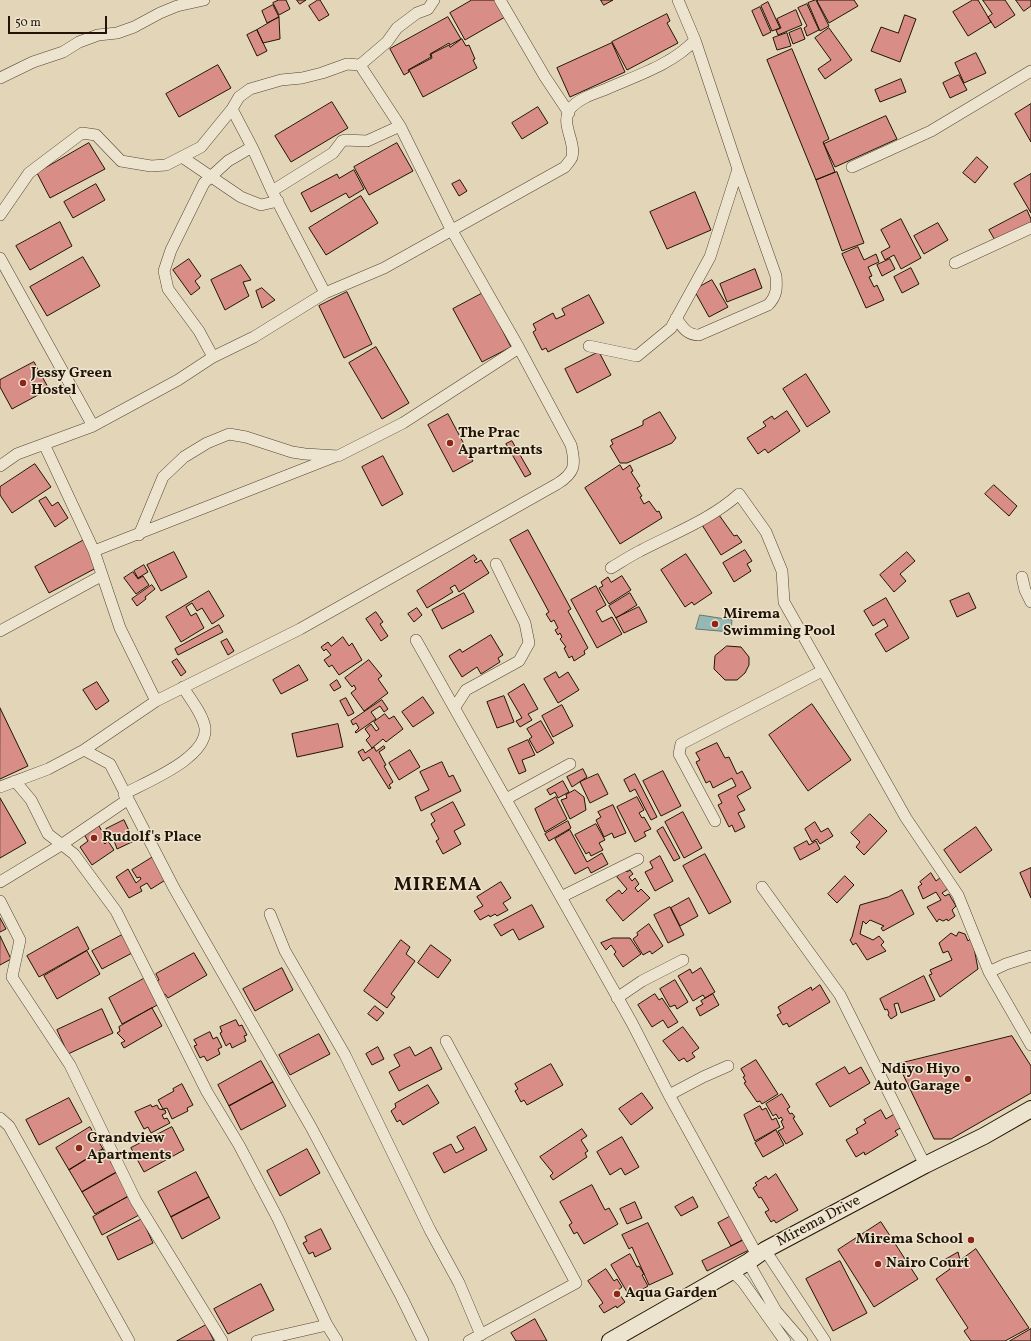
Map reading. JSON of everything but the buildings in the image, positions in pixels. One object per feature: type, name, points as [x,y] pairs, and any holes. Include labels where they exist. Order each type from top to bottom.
[{"type":"street","points":[[0,78],[33,62],[63,52],[79,42],[98,35],[117,33],[134,28],[160,13],[177,6],[204,0]]},
{"type":"street","points":[[0,215],[29,173],[82,134],[96,135],[121,161],[151,166],[166,165],[200,147],[232,109],[240,97],[250,89],[281,80],[315,74],[347,64],[360,65],[387,42],[397,28],[417,13],[428,9],[434,0]]},
{"type":"street","points":[[500,0],[545,77],[569,113]]},
{"type":"street","points":[[676,318],[684,330],[691,335],[699,335],[768,305],[774,299],[777,288],[776,276],[694,40],[678,0]]},
{"type":"street","points":[[0,466],[17,454],[93,426],[178,380],[213,357],[254,337],[325,293],[384,268],[451,229],[565,167],[572,157],[571,144],[567,130],[567,118],[570,109],[582,99],[665,62],[687,48],[694,40]]},
{"type":"street","points":[[0,787],[48,769],[84,750],[156,701],[300,629],[565,479],[574,469],[574,456],[571,445],[519,348],[451,229],[400,126],[360,65]]},
{"type":"street","points":[[852,167],[931,131],[1031,70]]},
{"type":"street","points":[[232,109],[252,147],[272,191],[325,293]]},
{"type":"street","points":[[272,191],[333,153],[342,141],[367,141],[400,126]]},
{"type":"street","points":[[213,357],[200,331],[168,289],[164,271],[171,250],[204,183],[228,160],[252,147]]},
{"type":"street","points":[[182,157],[241,197],[261,205],[278,201]]},
{"type":"street","points":[[589,346],[637,356],[671,328],[710,257],[738,169]]},
{"type":"street","points":[[955,263],[1031,228]]},
{"type":"street","points":[[0,258],[93,426]]},
{"type":"street","points":[[94,552],[338,456],[404,423],[519,348]]},
{"type":"street","points":[[139,535],[163,477],[184,457],[207,443],[229,434],[246,437],[292,452],[338,456]]},
{"type":"street","points":[[44,444],[94,552],[120,628],[156,701]]},
{"type":"street","points":[[611,568],[640,551],[681,532],[723,509],[739,494],[766,532],[782,571],[784,602],[906,818],[958,894],[989,972],[1031,1045]]},
{"type":"street","points":[[455,707],[466,690],[519,661],[529,643],[525,623],[496,564]]},
{"type":"street","points":[[0,631],[102,576]]},
{"type":"street","points":[[1022,576],[1025,590],[1031,602]]},
{"type":"street","points":[[416,640],[632,1023],[669,1095],[757,1255],[825,1341]]},
{"type":"street","points":[[714,821],[679,754],[681,744],[822,671]]},
{"type":"street","points":[[0,882],[61,845],[126,797],[184,762],[199,748],[204,739],[205,730],[203,721],[183,687]]},
{"type":"street","points":[[84,750],[110,764],[178,895],[307,1120],[402,1298],[423,1341]]},
{"type":"street","points":[[506,799],[570,764]]},
{"type":"street","points":[[15,781],[31,800],[48,834],[74,854],[116,911],[207,1092],[239,1145],[271,1206],[327,1325],[337,1341]]},
{"type":"street","points":[[561,897],[638,859]]},
{"type":"street","points":[[762,887],[840,994],[925,1165]]},
{"type":"street","points":[[0,901],[20,940],[12,977],[70,1065],[136,1201],[222,1341]]},
{"type":"street","points":[[270,914],[285,951],[345,1055],[430,1230],[459,1283],[481,1334]]},
{"type":"street","points":[[989,972],[1006,964],[1031,956]]},
{"type":"street","points":[[617,998],[642,982],[683,960]]},
{"type":"street","points":[[446,1040],[576,1283],[469,1341]]},
{"type":"street","points":[[669,1095],[728,1066]]},
{"type":"street","name":"Mirema Drive","points":[[610,1341],[757,1255],[1031,1110]]},
{"type":"street","points":[[0,1118],[9,1126],[129,1341]]},
{"type":"street","points":[[757,1255],[776,1311],[802,1341]]},
{"type":"street","points":[[732,1271],[743,1282],[785,1341]]},
{"type":"street","points":[[257,1341],[327,1325]]},
{"type":"water","name":"Mirema Swimming Pool","points":[[700,615],[732,620],[731,632],[696,629]]},
{"type":"place","name":"Jessy Green Hostel","points":[[23,383]]},
{"type":"place","name":"The Prac Apartments","points":[[450,443]]},
{"type":"place","name":"Mirema Swimming Pool","points":[[715,624]]},
{"type":"place","name":"Rudolf's Place","points":[[94,838]]},
{"type":"place","name":"Ndiyo Hiyo Auto Garage","points":[[968,1079]]},
{"type":"place","name":"Grandview Apartments","points":[[79,1148]]},
{"type":"place","name":"Mirema School","points":[[971,1240]]},
{"type":"place","name":"Nairo Court","points":[[878,1264]]},
{"type":"place","name":"Aqua Garden","points":[[617,1294]]},
{"type":"district","name":"MIREMA","points":[[438,887]]}]
